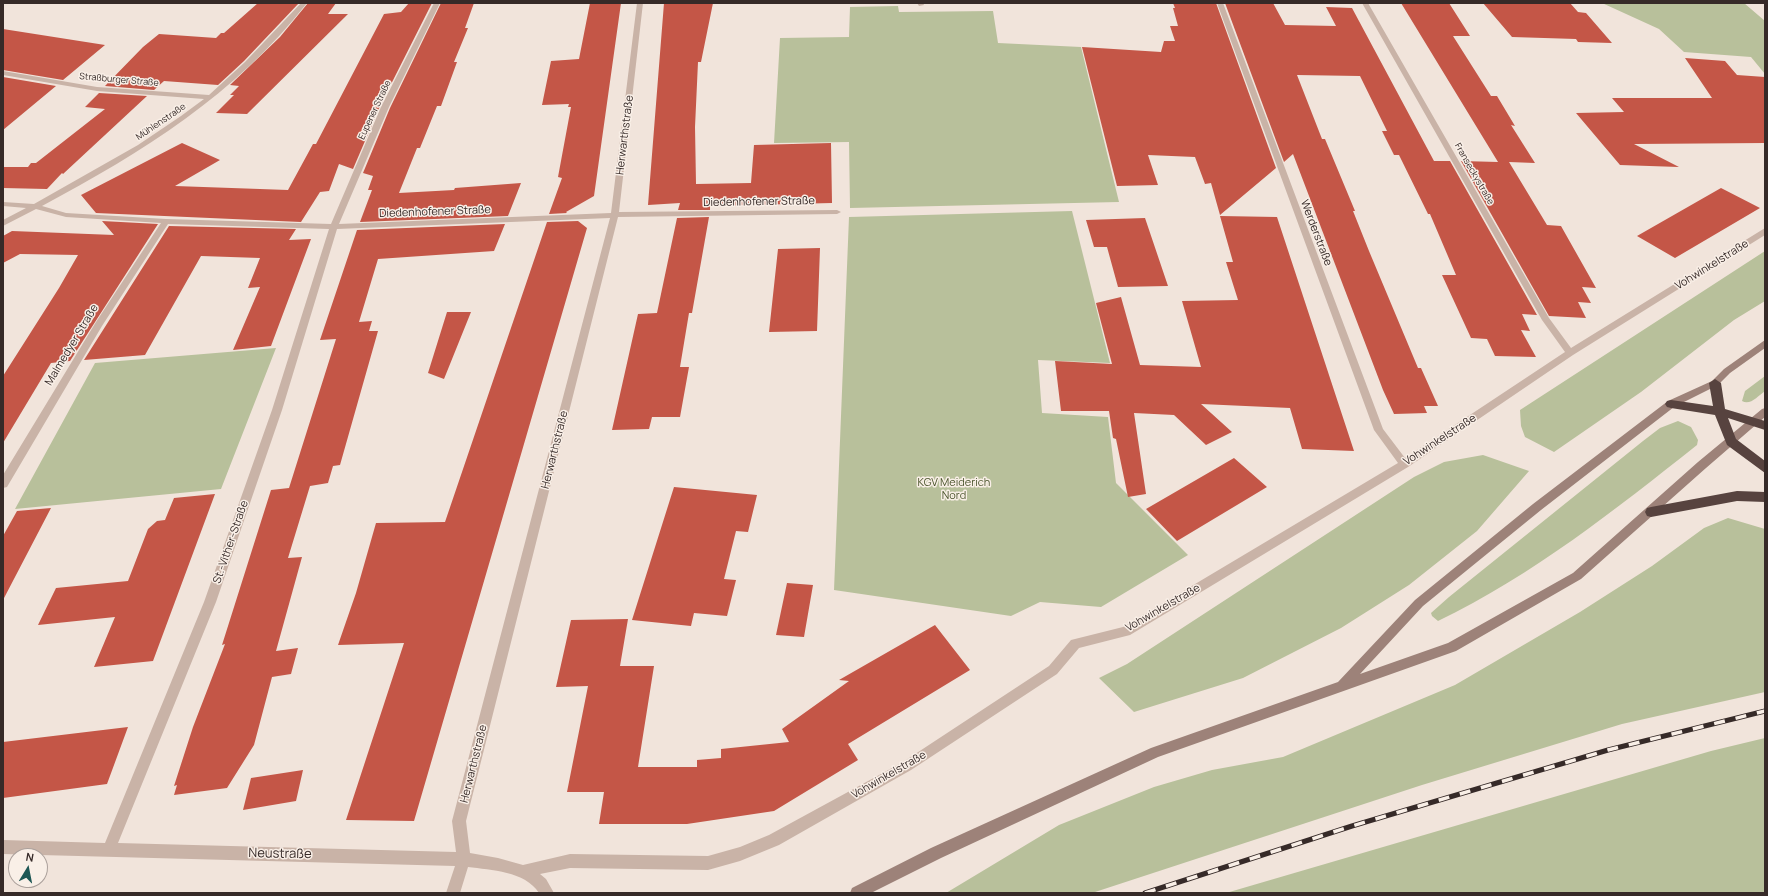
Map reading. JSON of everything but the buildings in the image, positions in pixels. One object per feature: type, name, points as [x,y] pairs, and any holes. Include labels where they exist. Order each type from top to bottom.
[{"type":"highway","points":[[1715,383],[1720,412],[1731,442],[1765,468]]},
{"type":"highway","points":[[1671,404],[1720,412],[1760,423]]},
{"type":"highway","points":[[1651,512],[1737,496],[1765,497]]},
{"type":"main road","points":[[1342,685],[1419,603],[1537,507],[1671,404],[1715,383],[1765,342]]},
{"type":"main road","points":[[857,893],[936,853],[1155,752],[1452,647],[1577,576],[1651,512],[1702,465],[1731,442],[1760,423],[1765,412]]},
{"type":"street","name":"Mühlenstraße","points":[[3,223],[140,147],[184,118],[210,97],[266,45],[304,3]]},
{"type":"street","name":"Eupener Straße","points":[[334,227],[385,107],[437,3]]},
{"type":"street","name":"Herwarthstraße","points":[[453,893],[464,859],[459,820],[615,215],[640,3]]},
{"type":"street","name":"Werderstraße","points":[[1220,3],[1379,430],[1404,464]]},
{"type":"street","name":"Franseckystraße","points":[[1365,3],[1546,320],[1570,353]]},
{"type":"street","name":"Straßburger Straße","points":[[3,73],[97,89],[210,97]]},
{"type":"street","name":"Diedenhofener Straße","points":[[3,204],[35,206],[66,215],[166,221],[334,227],[615,215],[837,212]]},
{"type":"street","name":"Malmedyer Straße","points":[[3,484],[99,324],[166,221]]},
{"type":"street","name":"St.-Vither-Straße","points":[[109,850],[210,602],[277,410],[334,227]]},
{"type":"street","name":"Vohwinkelstraße","points":[[525,871],[570,861],[708,863],[740,854],[774,840],[907,766],[1053,670],[1075,644],[1126,631],[1404,464],[1570,353],[1765,231]]},
{"type":"street","name":"Neustraße","points":[[3,847],[464,859],[525,871],[545,887],[547,893]]},
{"type":"green space","points":[[1602,3],[1744,3],[1765,21],[1765,74],[1751,57],[1684,52],[1659,29]]},
{"type":"green space","points":[[898,6],[899,12],[993,11],[998,43],[1081,47],[1119,202],[850,208],[849,142],[774,143],[780,38],[849,37],[850,7]]},
{"type":"green space","name":"KGV Meiderich Nord","points":[[1072,211],[1110,363],[1038,360],[1042,413],[1108,417],[1116,483],[1188,555],[1101,607],[1040,602],[1011,616],[834,590],[849,217]]},
{"type":"green space","points":[[1765,251],[1765,301],[1734,320],[1641,392],[1554,452],[1525,437],[1521,426],[1520,410]]},
{"type":"green space","points":[[276,348],[221,489],[15,509],[95,363]]},
{"type":"green space","points":[[1765,376],[1765,391],[1751,401],[1742,401],[1745,391]]},
{"type":"green space","points":[[1678,421],[1691,427],[1698,440],[1697,445],[1604,517],[1540,562],[1473,603],[1438,621],[1432,616],[1431,613],[1449,597],[1643,441],[1660,428]]},
{"type":"green space","points":[[1483,455],[1529,471],[1477,531],[1409,585],[1341,628],[1243,678],[1134,712],[1099,678],[1127,664],[1414,477],[1444,462]]},
{"type":"green space","points":[[1728,518],[1765,529],[1765,692],[1622,724],[1422,785],[1092,893],[946,893],[1059,825],[1154,787],[1212,770],[1283,757],[1455,685],[1580,612],[1652,566],[1704,528]]},
{"type":"green space","points":[[1765,738],[1765,893],[1226,893],[1711,751]]},
{"type":"railway","points":[[1145,893],[1352,826],[1608,750],[1765,711]]}]
